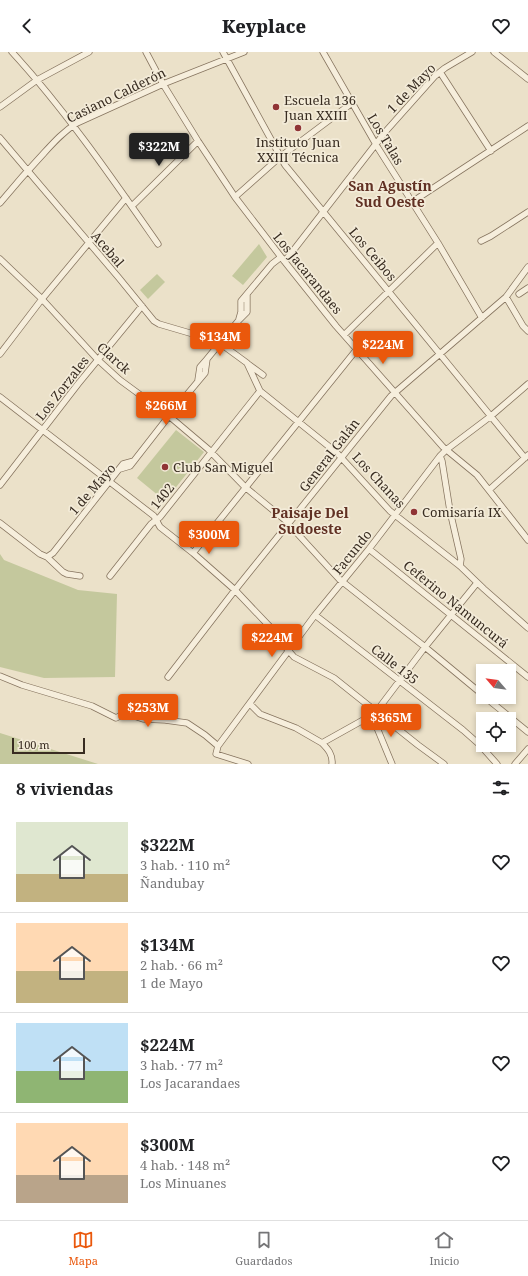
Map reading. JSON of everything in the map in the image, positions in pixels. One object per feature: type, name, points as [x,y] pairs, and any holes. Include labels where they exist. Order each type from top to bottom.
[{"type":"street","points":[[12,52],[37,80],[73,126],[158,244]]},
{"type":"street","points":[[0,107],[37,80],[89,52]]},
{"type":"street","name":"Los Jacarandaes","points":[[146,52],[163,84],[198,141],[235,196],[282,259],[344,335],[446,450],[473,471],[528,540]]},
{"type":"street","name":"Los Ceibos","points":[[222,52],[280,157],[491,416],[527,456]]},
{"type":"street","name":"Casiano Calderón","points":[[0,203],[27,171],[73,126],[163,84],[244,52]]},
{"type":"street","name":"Los Talas","points":[[323,52],[352,103],[482,318]]},
{"type":"street","name":"1 de Mayo","points":[[47,557],[53,553],[120,468],[125,463],[134,461],[198,380],[200,367],[239,320],[241,301],[272,264],[289,256],[390,125],[440,72],[472,52]]},
{"type":"street","points":[[494,52],[528,79]]},
{"type":"street","points":[[440,72],[491,151]]},
{"type":"street","points":[[235,196],[280,157],[352,103]]},
{"type":"street","points":[[412,202],[528,126]]},
{"type":"street","name":"Acebal","points":[[0,138],[156,322],[220,343]]},
{"type":"street","points":[[132,206],[198,141]]},
{"type":"street","points":[[0,354],[42,299],[126,198]]},
{"type":"street","points":[[481,241],[528,212]]},
{"type":"street","points":[[344,335],[438,243]]},
{"type":"street","name":"Clarck","points":[[0,259],[42,299],[98,360],[120,380],[169,416],[211,452],[245,487],[289,524],[342,581],[476,689]]},
{"type":"street","name":"General Galán","points":[[168,677],[235,590],[388,399],[506,297],[528,267]]},
{"type":"street","points":[[519,294],[528,288]]},
{"type":"street","points":[[506,297],[528,330]]},
{"type":"street","name":"Los Zorzales","points":[[0,485],[42,430],[142,306]]},
{"type":"street","name":"Los Chanas","points":[[220,343],[247,364],[260,391],[342,457],[394,515],[460,566],[528,628]]},
{"type":"street","points":[[193,553],[357,349]]},
{"type":"street","points":[[247,364],[263,375]]},
{"type":"street","name":"Facundo","points":[[248,764],[216,754],[218,746],[315,615],[440,456],[491,416],[528,384]]},
{"type":"street","name":"1402","points":[[110,576],[260,391]]},
{"type":"street","points":[[0,397],[154,516],[160,526],[235,590],[272,629],[294,657],[338,681],[375,715],[444,764]]},
{"type":"street","points":[[440,456],[460,559],[460,566]]},
{"type":"street","points":[[489,490],[527,456]]},
{"type":"street","points":[[0,523],[40,554],[47,557],[63,572],[80,576]]},
{"type":"street","name":"Ceferino Namuncurá","points":[[369,548],[528,677]]},
{"type":"street","points":[[322,743],[375,715],[425,647],[477,583]]},
{"type":"street","name":"Calle 135","points":[[315,615],[463,730],[480,745],[497,764]]},
{"type":"street","points":[[0,676],[22,685],[92,706],[116,718],[125,713],[146,720],[183,722],[190,725],[218,746]]},
{"type":"street","points":[[250,704],[260,714],[292,726],[322,743],[332,756],[332,764]]},
{"type":"street","name":"Clarck","points":[[494,704],[528,731]]},
{"type":"street","points":[[375,715],[375,723],[392,764]]},
{"type":"street","points":[[515,764],[528,748]]},
{"type":"green space","points":[[259,244],[267,257],[243,285],[232,276]]},
{"type":"green space","points":[[157,274],[165,282],[148,299],[140,290]]},
{"type":"green space","points":[[176,430],[204,452],[165,501],[137,478]]},
{"type":"green space","points":[[0,554],[4,560],[78,590],[117,594],[115,677],[44,678],[0,667]]},
{"type":"green space","points":[[0,733],[98,764],[0,764]]},
{"type":"place","name":"Escuela 136 Juan XXIII","points":[[276,107]]},
{"type":"place","name":"Instituto Juan XXIII Técnica","points":[[298,128]]},
{"type":"place","name":"Club San Miguel","points":[[165,467]]},
{"type":"place","name":"Comisaría IX","points":[[414,512]]},
{"type":"district","name":"San Agustín Sud Oeste","points":[[390,194]]},
{"type":"district","name":"Paisaje Del Sudoeste","points":[[310,520]]}]
